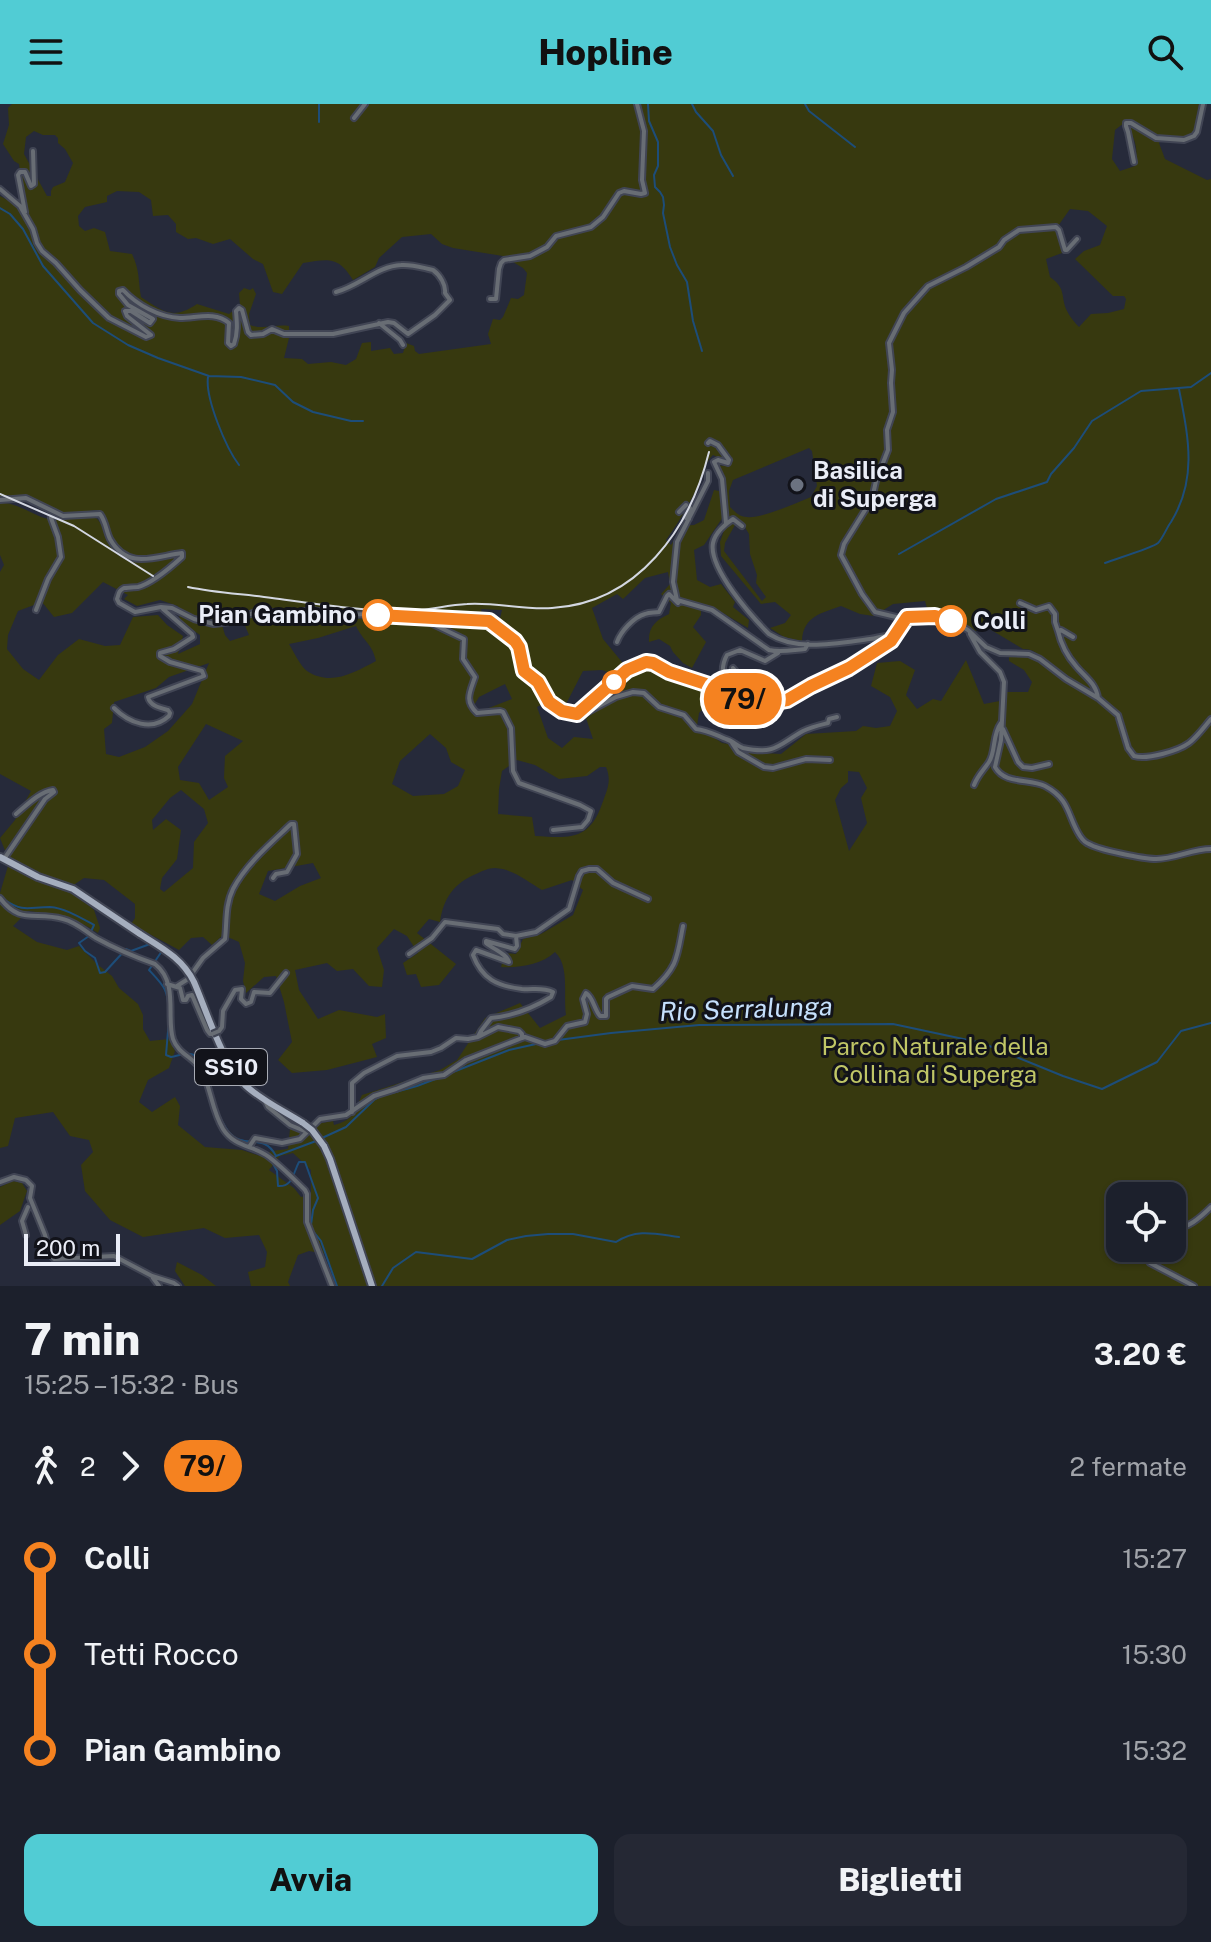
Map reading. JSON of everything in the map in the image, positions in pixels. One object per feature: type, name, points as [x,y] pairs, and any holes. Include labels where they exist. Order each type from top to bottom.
[{"type":"main road","name":"SS10","points":[[2,858],[38,877],[73,889],[179,960],[196,986],[231,1069],[264,1099],[312,1130],[324,1146],[371,1284]]},
{"type":"street","points":[[354,118],[365,104]]},
{"type":"street","points":[[490,299],[496,299],[499,269],[504,260],[530,256],[547,247],[556,236],[591,227],[603,217],[619,193],[645,193],[642,180],[644,131],[637,104]]},
{"type":"street","points":[[1134,162],[1126,123],[1156,138],[1189,139],[1199,128],[1203,104]]},
{"type":"street","points":[[24,214],[18,175],[25,172],[31,186],[34,184],[33,151]]},
{"type":"street","points":[[0,189],[14,200],[24,214],[42,251],[80,290],[109,318],[146,337],[151,335],[125,311],[131,311],[150,323],[153,319],[128,305],[119,291],[123,290],[134,302],[169,317],[211,316],[226,320],[231,346],[238,329],[236,314],[239,308],[251,335],[272,329],[284,334],[333,334],[379,323],[394,323],[410,334],[450,302],[440,276],[433,270],[404,264],[385,268],[355,286],[336,292]]},
{"type":"street","points":[[904,621],[875,612],[841,555],[844,544],[872,499],[888,450],[887,430],[893,412],[889,343],[904,313],[921,292],[999,247],[1014,232],[1056,227],[1065,250],[1077,239]]},
{"type":"street","points":[[379,323],[403,345]]},
{"type":"street","points":[[708,443],[712,441],[718,445],[729,461],[714,462],[722,479],[728,520],[714,539],[719,568],[728,585],[769,634],[790,644],[895,636]]},
{"type":"street","points":[[680,602],[673,582],[677,542],[708,481],[708,473]]},
{"type":"street","points":[[0,500],[23,497],[63,516],[100,514],[114,545],[137,559],[182,553],[177,562],[150,580],[119,593],[119,603],[135,612],[172,608],[194,619],[214,624],[262,611],[287,614],[317,610],[340,615],[489,621],[515,641],[524,671],[538,682],[549,702],[569,713],[586,713],[616,697],[633,692],[644,693],[659,707],[684,715],[696,729],[708,731],[740,747],[766,751],[777,749],[805,730],[837,717]]},
{"type":"street","points":[[679,512],[688,506],[686,518],[689,519]]},
{"type":"street","points":[[36,610],[61,557],[49,512]]},
{"type":"street","points":[[728,520],[735,520],[742,526]]},
{"type":"street","points":[[617,642],[624,630],[639,617],[659,612],[667,596],[671,595],[676,602],[712,610],[769,650],[780,653]]},
{"type":"street","points":[[1020,603],[1036,610],[1049,606],[1055,614],[1062,645],[1092,683],[1098,698]]},
{"type":"street","points":[[114,708],[133,722],[162,722],[170,713],[156,707],[148,697],[204,676],[204,672],[198,669],[170,662],[160,656],[160,653],[193,637],[186,627],[161,607]]},
{"type":"street","points":[[581,712],[627,670],[646,662],[700,681],[726,696],[776,702],[787,700],[849,668],[893,639],[904,621],[911,616],[935,616],[960,624],[994,651],[1034,655],[1098,698],[1118,715],[1128,748],[1138,758],[1189,743],[1211,719]]},
{"type":"street","points":[[416,617],[464,639],[463,659],[475,677],[468,694],[471,706],[477,713],[503,712],[511,728],[513,771],[519,783],[591,811],[582,827],[553,830]]},
{"type":"street","points":[[968,630],[980,652],[1000,672],[1004,682],[997,771],[1005,778],[1032,781],[1060,797],[1069,809],[1080,836],[1090,845],[1156,859],[1211,849]]},
{"type":"street","points":[[1058,631],[1073,637]]},
{"type":"street","points":[[734,697],[727,689],[722,666],[727,655],[740,650],[765,661],[787,650],[805,649],[808,644]]},
{"type":"street","points":[[733,668],[738,675],[767,683],[773,688],[758,694],[734,697]]},
{"type":"street","points":[[1002,724],[1023,767],[1049,764]]},
{"type":"street","points":[[974,785],[981,769],[990,761],[997,729],[1002,724]]},
{"type":"street","points":[[727,739],[738,752],[764,767],[773,768],[806,759],[830,760]]},
{"type":"street","points":[[2,858],[53,790],[43,793],[16,814]]},
{"type":"street","points":[[177,986],[188,979],[203,958],[225,939],[232,890],[246,869],[294,824],[296,858],[287,872],[276,874],[273,878]]},
{"type":"street","points":[[409,954],[432,938],[445,922],[498,929],[503,934],[516,936],[536,932],[566,913],[579,876],[589,869],[597,869],[609,881],[648,899]]},
{"type":"street","points":[[0,898],[18,915],[60,918],[162,970],[172,1007],[172,1035],[178,1049],[202,1070],[223,1128],[242,1146],[251,1144],[255,1138],[288,1143],[300,1139],[320,1119],[346,1115],[374,1096],[423,1078],[444,1075],[466,1060],[522,1038],[545,1044],[555,1041],[567,1026],[585,1022],[587,1014],[583,999],[586,993],[603,1017],[607,1015],[608,997],[632,986],[653,989],[675,964],[683,926]]},
{"type":"street","points":[[478,1037],[491,1018],[518,1014],[553,994],[544,988],[524,989],[496,984],[474,959],[476,950],[509,962],[486,941],[515,949],[516,936]]},
{"type":"street","points":[[167,984],[180,988],[183,1000],[190,995],[193,997],[207,1030],[212,1034],[222,1027],[223,1011],[235,990],[243,990],[241,1000],[246,1004],[251,1002],[255,992],[269,994],[286,973]]},
{"type":"street","points":[[196,986],[195,993],[207,1030]]},
{"type":"street","points":[[352,1112],[352,1083],[364,1073],[397,1056],[431,1052],[456,1038],[478,1037],[498,1027],[519,1031],[522,1038]]},
{"type":"street","points":[[264,1099],[268,1107],[290,1125],[307,1132]]},
{"type":"street","points":[[251,1144],[305,1190],[307,1222],[332,1286]]},
{"type":"street","points":[[0,1182],[14,1177],[26,1180],[32,1186],[22,1221],[26,1235]]},
{"type":"street","points":[[29,1205],[54,1259],[109,1255],[178,1286]]},
{"type":"street","points":[[1186,1226],[1211,1207]]},
{"type":"street","points":[[1149,1262],[1194,1286]]},
{"type":"street","points":[[152,1276],[159,1286]]},
{"type":"green space","name":"Parco Naturale della Collina di Superga","points":[[12,104],[636,104],[642,131],[643,198],[646,191],[643,180],[645,131],[639,104],[1199,104],[1194,130],[1189,136],[1162,137],[1159,143],[1165,159],[1207,180],[1211,179],[1211,1286],[337,1286],[326,1254],[309,1251],[298,1255],[288,1282],[290,1286],[251,1286],[248,1272],[265,1267],[267,1252],[259,1235],[225,1238],[204,1228],[143,1237],[110,1220],[85,1191],[81,1165],[93,1152],[89,1140],[70,1136],[53,1112],[15,1118],[8,1146],[0,1148],[0,893],[8,866],[74,893],[94,910],[100,928],[98,933],[64,917],[28,911],[13,926],[37,942],[67,950],[79,946],[138,1004],[143,1015],[143,1029],[150,1041],[169,1039],[175,1051],[169,1068],[148,1080],[139,1102],[152,1112],[175,1097],[180,1106],[178,1125],[205,1147],[242,1150],[260,1156],[288,1149],[290,1129],[346,1121],[362,1095],[440,1070],[457,1060],[485,1018],[520,1003],[540,1028],[566,1015],[563,965],[555,952],[530,965],[501,967],[505,953],[516,954],[523,939],[541,934],[573,915],[583,890],[572,880],[542,890],[514,873],[495,868],[468,878],[447,899],[440,922],[429,919],[417,933],[456,964],[439,985],[421,987],[416,974],[407,975],[403,963],[418,953],[407,936],[394,929],[377,948],[384,970],[382,987],[369,986],[353,969],[337,971],[327,963],[295,970],[299,990],[318,1019],[339,1010],[377,1017],[385,1014],[386,1038],[372,1044],[377,1057],[327,1070],[292,1073],[278,1060],[292,1042],[276,976],[264,977],[246,993],[243,981],[245,963],[239,942],[223,935],[212,945],[203,937],[191,938],[179,950],[131,924],[135,918],[135,904],[104,880],[84,878],[72,886],[32,872],[10,859],[0,838],[15,820],[31,791],[0,774],[0,572],[4,565],[0,555],[0,503],[53,520],[96,518],[108,543],[116,551],[131,559],[147,561],[118,548],[109,535],[103,512],[65,514],[23,496],[0,496],[0,196],[23,215],[25,199],[19,164],[3,144],[9,125],[8,108]],"holes":[[[1124,123],[1131,132],[1137,154],[1135,166],[1120,171],[1112,159],[1115,130]],[[34,131],[58,138],[58,143],[73,163],[65,182],[53,187],[51,196],[47,196],[24,154],[26,137]],[[117,191],[139,192],[151,200],[153,216],[168,215],[176,224],[176,232],[188,239],[196,238],[213,244],[230,239],[263,264],[273,292],[282,294],[303,263],[332,261],[343,267],[353,280],[375,267],[379,258],[402,237],[431,234],[442,244],[503,256],[523,268],[527,273],[524,295],[518,299],[511,298],[503,317],[493,319],[488,334],[491,344],[419,354],[414,346],[406,343],[403,353],[394,354],[390,348],[371,351],[371,342],[362,343],[356,359],[346,365],[331,362],[308,364],[302,359],[284,358],[289,326],[250,325],[249,314],[256,294],[253,288],[244,288],[239,293],[240,305],[229,314],[197,304],[181,312],[168,312],[141,297],[132,254],[110,251],[105,232],[94,228],[85,231],[79,226],[78,216],[85,207],[107,202],[107,196]],[[1070,209],[1088,211],[1107,226],[1100,245],[1084,251],[1075,259],[1113,296],[1124,296],[1124,309],[1091,314],[1079,327],[1067,311],[1059,285],[1050,277],[1046,259],[1062,253],[1058,226]],[[809,448],[812,451],[817,486],[811,497],[753,517],[742,516],[730,507],[729,491],[733,480]],[[713,455],[726,461],[723,466],[713,464],[720,476],[728,519],[720,542],[721,556],[761,604],[775,602],[791,615],[785,623],[770,628],[784,637],[802,641],[810,621],[841,606],[874,616],[893,604],[925,601],[927,608],[937,609],[976,631],[983,625],[1023,649],[1035,652],[1050,668],[1030,657],[1009,657],[1009,661],[1024,670],[1032,682],[1028,692],[1006,692],[1005,700],[984,704],[966,660],[941,701],[933,699],[917,709],[906,695],[915,670],[900,661],[877,663],[871,686],[890,697],[897,711],[890,726],[863,726],[856,731],[806,734],[781,754],[747,752],[722,743],[697,726],[699,713],[717,694],[648,666],[631,673],[603,639],[592,608],[617,594],[623,599],[645,578],[668,572],[670,584],[661,594],[671,603],[669,614],[654,625],[649,642],[659,639],[692,668],[706,642],[693,627],[701,615],[701,603],[748,628],[749,620],[733,607],[735,602],[721,584],[710,587],[697,580],[694,550],[704,545],[723,517],[719,491],[714,490],[704,520],[682,526],[671,545],[666,540],[680,520]],[[736,523],[743,524],[749,534],[756,583],[766,597],[762,601],[724,551]],[[103,582],[128,595],[124,599],[137,606],[160,600],[178,606],[180,621],[200,635],[200,644],[178,654],[183,636],[158,615],[133,617],[120,645],[105,646],[79,639],[58,655],[39,680],[23,669],[7,649],[8,635],[18,611],[42,602],[54,617],[72,613]],[[273,608],[430,615],[419,625],[375,619],[327,618],[313,614],[283,619],[256,617],[253,609]],[[481,609],[502,610],[497,631],[483,624]],[[240,614],[249,635],[230,641],[220,618]],[[356,626],[376,661],[343,676],[325,678],[304,669],[289,644]],[[209,663],[192,704],[168,731],[145,747],[119,757],[106,754],[104,729],[112,723],[114,702],[156,688],[169,677]],[[602,670],[613,674],[618,686],[586,718],[593,739],[574,737],[562,748],[548,738],[537,707],[555,697],[566,704],[583,671]],[[505,684],[512,699],[481,711],[473,707],[479,697]],[[206,724],[243,741],[225,756],[224,778],[228,787],[209,800],[199,783],[180,780],[178,767]],[[430,734],[446,748],[451,762],[465,770],[458,786],[444,794],[413,796],[392,784],[400,761]],[[517,760],[535,765],[559,779],[587,776],[600,767],[606,767],[609,777],[602,804],[591,825],[568,837],[535,836],[532,817],[498,814],[502,771]],[[848,771],[859,772],[867,788],[861,798],[867,823],[849,851],[835,800],[848,782]],[[181,790],[204,809],[208,823],[194,842],[193,868],[164,892],[160,889],[162,878],[177,859],[181,830],[166,819],[153,830],[152,820]],[[313,863],[321,878],[275,901],[259,894],[268,871]],[[293,1153],[311,1170],[311,1195],[301,1197],[269,1170],[280,1156]]]},
{"type":"green space","points":[[13,1181],[22,1183],[27,1191],[20,1211],[0,1225],[0,1187]]},
{"type":"green space","points":[[177,1262],[216,1286],[185,1286],[175,1271]]},
{"type":"waterway","points":[[319,104],[319,122]]},
{"type":"waterway","points":[[648,104],[649,121],[658,142],[655,187],[663,197],[670,247],[687,282],[693,321],[702,351]]},
{"type":"waterway","points":[[692,104],[713,131],[721,155],[733,176]]},
{"type":"waterway","points":[[805,104],[809,111],[855,147]]},
{"type":"waterway","points":[[0,208],[23,229],[43,266],[93,323],[128,345],[209,376],[241,377],[275,385],[293,402],[313,412],[363,421]]},
{"type":"waterway","points":[[899,554],[996,499],[1047,482],[1092,421],[1141,391],[1191,387],[1211,373]]},
{"type":"waterway","points":[[208,377],[218,422],[239,465]]},
{"type":"waterway","points":[[1105,563],[1158,543],[1179,506],[1188,473],[1188,440],[1179,389]]},
{"type":"waterway","points":[[0,901],[5,900],[22,908],[56,908],[94,925],[89,936],[79,943],[95,958],[100,973],[105,972],[126,949],[131,951],[150,944]]},
{"type":"waterway","points":[[162,951],[149,970],[164,988],[169,1013]]},
{"type":"waterway","name":"Rio Serralunga","points":[[169,1019],[166,1055],[189,1054],[200,1059],[223,1124],[234,1137],[259,1142],[271,1149],[276,1156],[272,1162],[277,1171],[278,1186],[290,1182],[299,1162],[305,1162],[318,1198],[311,1225],[321,1241],[337,1286]]},
{"type":"waterway","name":"Rio Serralunga","points":[[558,1040],[699,1025],[893,1024],[982,1043],[1102,1089],[1157,1062],[1181,1031],[1211,1023]]},
{"type":"waterway","name":"Rio Serralunga","points":[[448,1074],[509,1050],[536,1044]]},
{"type":"waterway","name":"Rio Serralunga","points":[[322,1138],[346,1127],[381,1096],[438,1078]]},
{"type":"waterway","name":"Rio Serralunga","points":[[276,1156],[316,1141]]},
{"type":"waterway","points":[[382,1286],[393,1268],[416,1252],[472,1259],[507,1240],[548,1234],[573,1234],[616,1242],[639,1233],[679,1237]]},
{"type":"tram line","points":[[188,587],[389,611],[478,604],[552,608],[583,603],[610,592],[634,577],[656,557],[689,508],[709,452]]},
{"type":"tram line","points":[[0,494],[74,526],[153,576]]},
{"type":"bus line","name":"79/","points":[[378,615],[489,621],[515,641],[524,671],[538,682],[549,702],[562,711],[577,714],[627,670],[646,662],[709,685],[730,698],[787,700],[849,668],[891,641],[907,617],[935,616],[951,621]]},
{"type":"place","name":"Basilica di Superga","points":[[797,485]]},
{"type":"place","name":"Pian Gambino","points":[[378,615]]},
{"type":"place","name":"Colli","points":[[951,621]]}]
